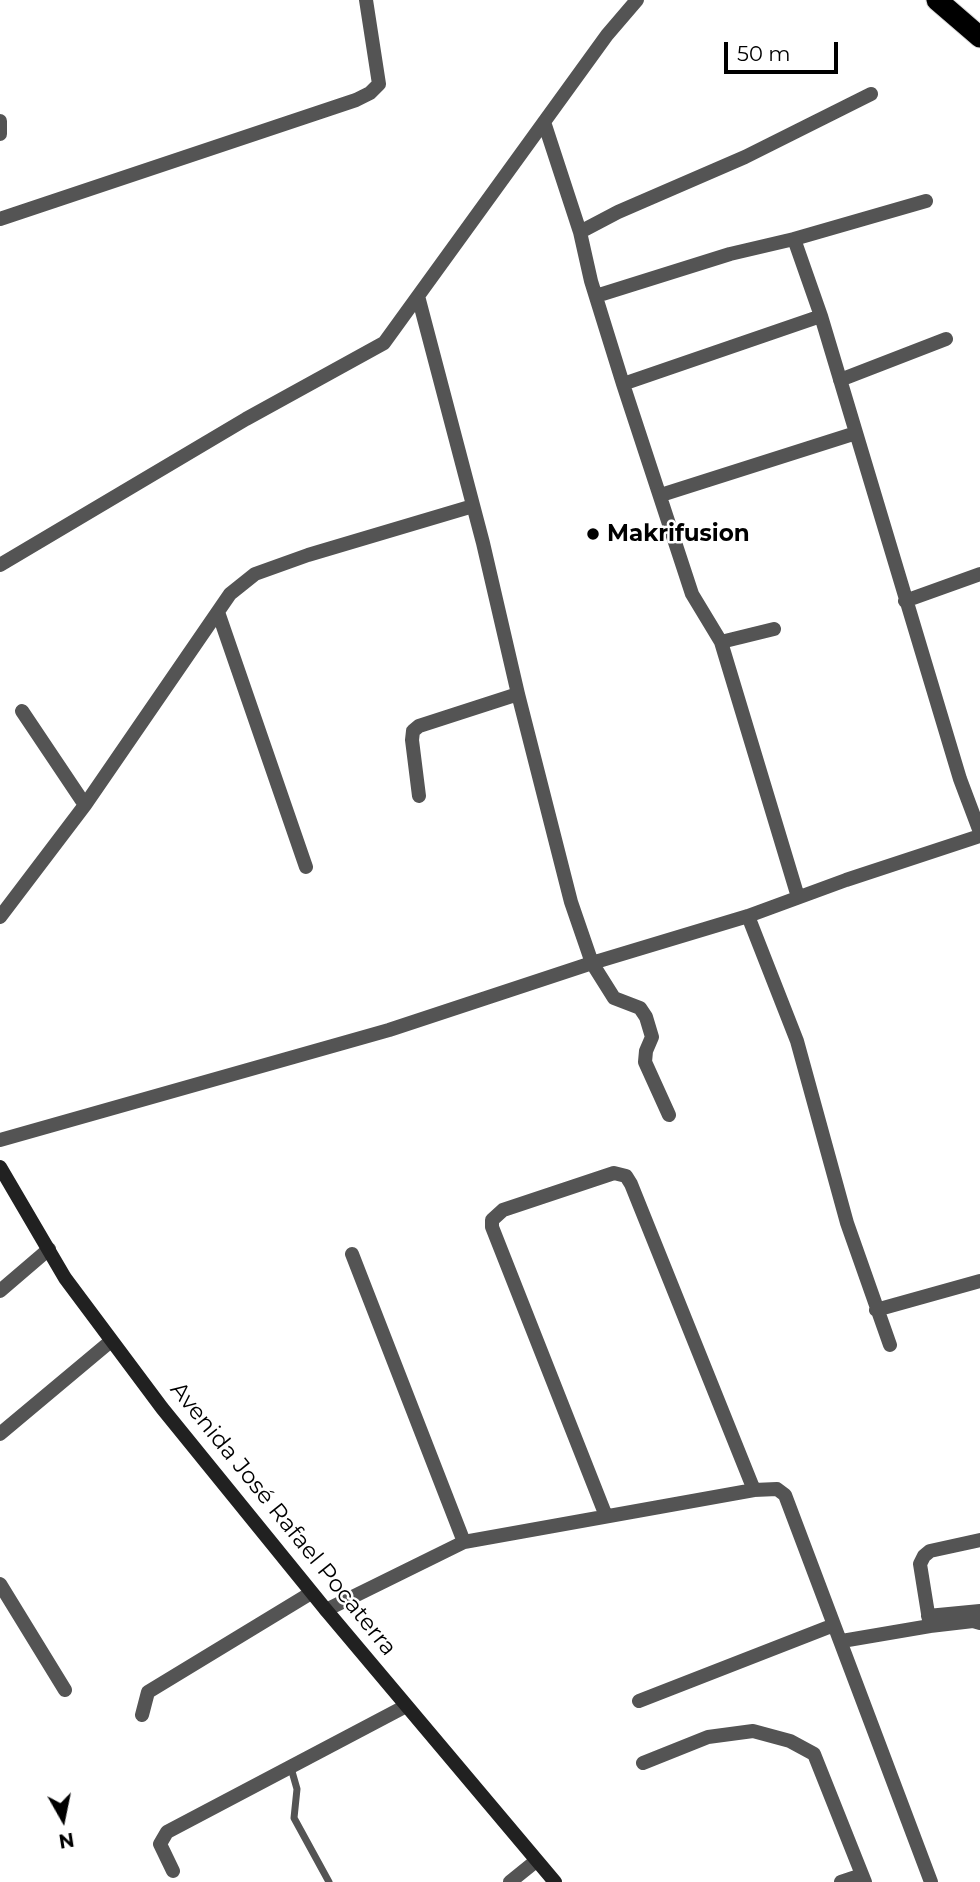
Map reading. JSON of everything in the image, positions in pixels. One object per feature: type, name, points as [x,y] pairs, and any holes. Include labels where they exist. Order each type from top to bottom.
[{"type":"highway","points":[[937,0],[980,37]]},
{"type":"street","points":[[0,219],[356,100],[370,93],[379,84],[366,0]]},
{"type":"street","points":[[0,565],[246,419],[384,343],[607,35],[637,0]]},
{"type":"street","points":[[580,232],[618,212],[745,157],[872,94]]},
{"type":"street","points":[[0,121],[0,134]]},
{"type":"street","points":[[544,122],[580,232],[623,384],[692,594],[721,642],[798,897]]},
{"type":"street","points":[[596,296],[730,254],[794,239],[926,201]]},
{"type":"street","points":[[0,1140],[389,1030],[592,963],[748,916],[980,834],[960,779],[905,601],[821,316],[794,239]]},
{"type":"street","points":[[418,296],[571,902],[592,963],[614,998],[640,1008],[646,1017],[652,1037],[645,1062],[668,1115]]},
{"type":"street","points":[[623,384],[821,316]]},
{"type":"street","points":[[840,380],[946,339]]},
{"type":"street","points":[[661,495],[856,433]]},
{"type":"street","points":[[0,917],[85,805],[230,594],[255,574],[308,555],[473,506]]},
{"type":"street","points":[[905,601],[980,574]]},
{"type":"street","points":[[218,612],[306,867]]},
{"type":"street","points":[[721,642],[774,629]]},
{"type":"street","points":[[419,796],[413,731],[419,726],[518,694]]},
{"type":"street","points":[[22,711],[85,805]]},
{"type":"street","points":[[748,916],[797,1041],[847,1223],[890,1345]]},
{"type":"street","name":"Avenida José Rafael Pocaterra","points":[[0,1167],[65,1278],[111,1340],[311,1593],[555,1882]]},
{"type":"street","points":[[606,1516],[492,1227],[492,1220],[503,1210],[614,1173],[626,1176],[631,1184],[754,1490]]},
{"type":"street","points":[[0,1291],[49,1249]]},
{"type":"street","points":[[352,1254],[464,1542]]},
{"type":"street","points":[[876,1310],[980,1281]]},
{"type":"street","points":[[0,1434],[111,1340]]},
{"type":"street","points":[[326,1610],[464,1542],[754,1490],[777,1489],[785,1495],[931,1882]]},
{"type":"street","points":[[929,1621],[920,1564],[924,1556],[930,1551],[980,1540]]},
{"type":"street","points":[[0,1584],[65,1690]]},
{"type":"street","points":[[142,1715],[148,1692],[311,1593]]},
{"type":"street","points":[[842,1641],[980,1611]]},
{"type":"street","points":[[929,1621],[980,1623]]},
{"type":"street","points":[[639,1701],[834,1625]]},
{"type":"street","points":[[173,1871],[160,1844],[167,1832],[406,1706]]},
{"type":"street","points":[[643,1763],[708,1737],[753,1731],[790,1741],[814,1754],[864,1878],[841,1882]]},
{"type":"street","points":[[510,1882],[536,1861]]},
{"type":"lane","points":[[291,1768],[297,1789],[294,1818],[329,1882]]},
{"type":"place","name":"Makrifusion","points":[[593,534]]}]
